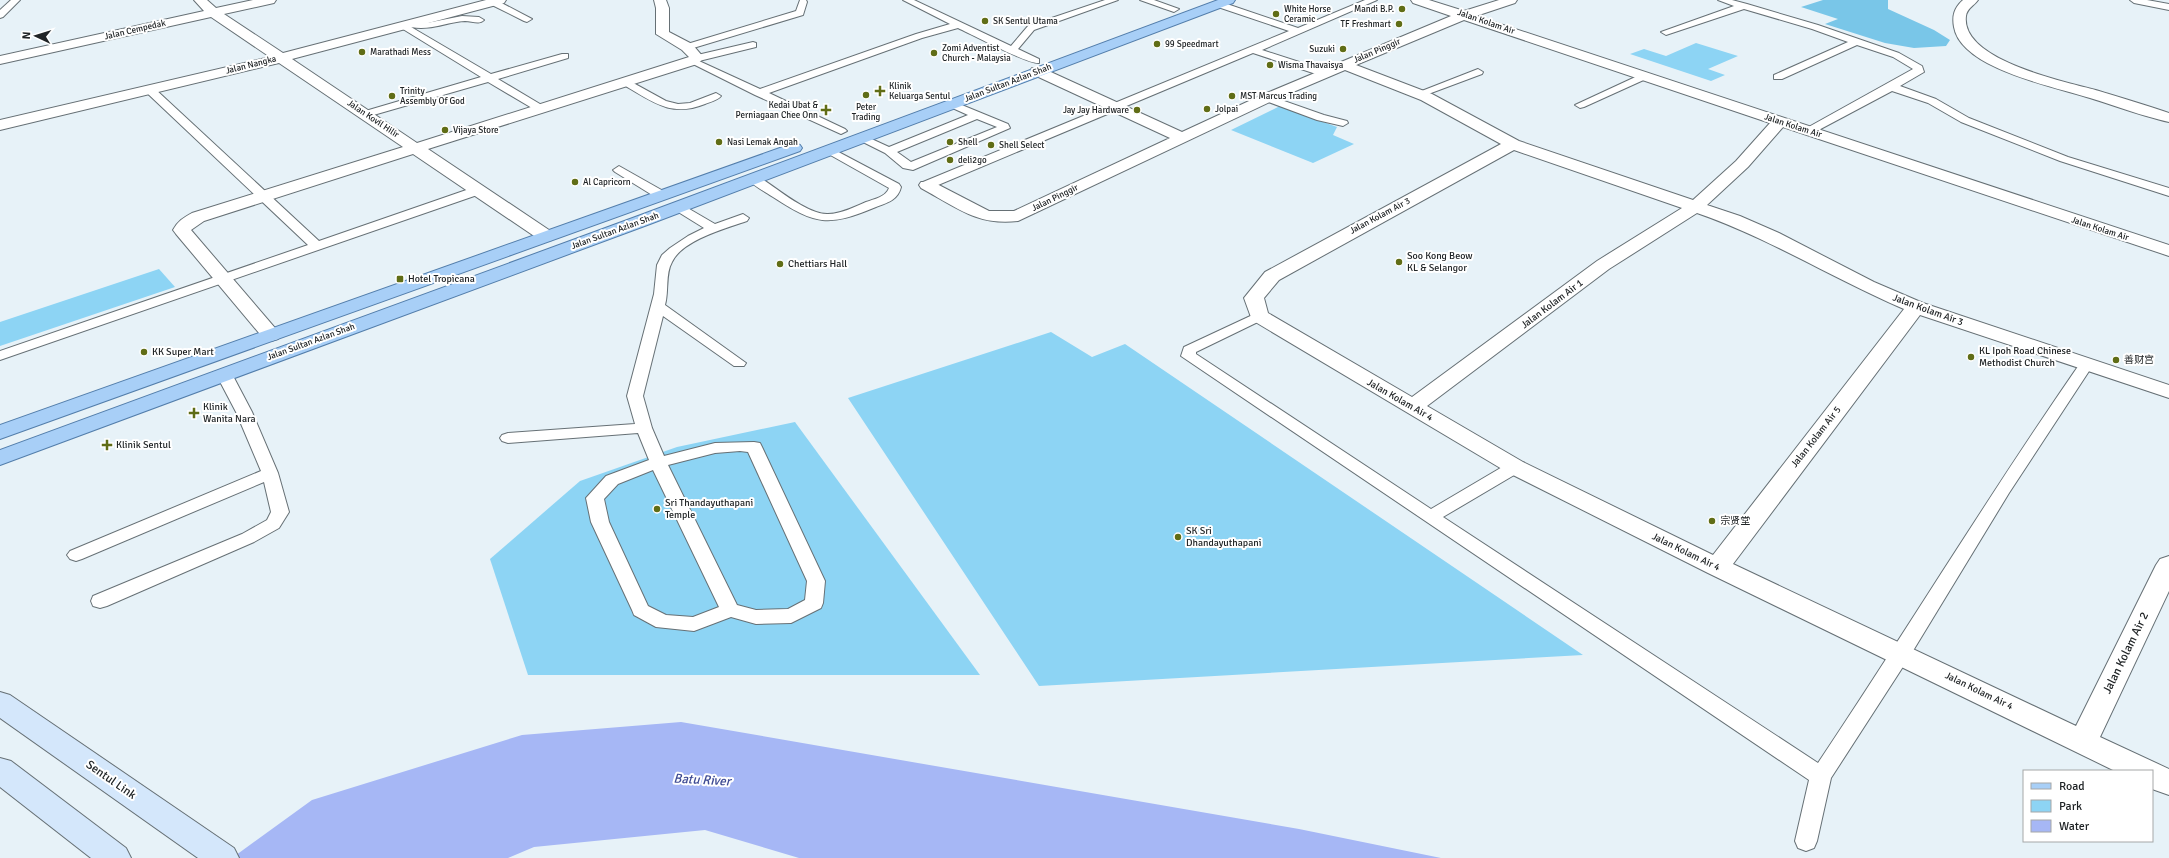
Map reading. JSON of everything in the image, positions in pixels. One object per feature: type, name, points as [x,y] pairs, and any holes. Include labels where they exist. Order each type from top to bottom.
[{"type":"main road","name":"Jalan Sultan Azlan Shah","points":[[824,144],[861,138],[952,104],[1098,39],[1201,0]]},
{"type":"main road","name":"Jalan Sultan Azlan Shah","points":[[0,458],[754,178],[824,144],[841,131],[1223,2]]},
{"type":"main road","name":"Jalan Sultan Azlan Shah","points":[[0,432],[805,144]]},
{"type":"main road","name":"Sentul Link","points":[[0,702],[223,858]]},
{"type":"main road","points":[[0,770],[115,858]]},
{"type":"street","name":"Jalan Kovil Hilir","points":[[200,0],[214,13],[546,236]]},
{"type":"street","name":"Jalan Cempedak","points":[[0,60],[270,0]]},
{"type":"street","points":[[271,335],[182,230],[185,224],[198,217],[626,82],[694,59],[687,47],[663,34],[661,25],[662,5],[660,0]]},
{"type":"street","name":"Jalan Kolam Air","points":[[1417,0],[2169,251]]},
{"type":"street","name":"Jalan Pinggir","points":[[927,184],[984,216],[1002,218],[1018,216],[1180,137],[1323,73],[1465,15],[1511,0]]},
{"type":"street","points":[[1972,0],[1966,3],[1959,15],[1958,25],[1961,36],[1975,49],[1994,62],[2034,77],[2169,118]]},
{"type":"street","name":"Jalan Nangka","points":[[0,125],[282,58],[496,1]]},
{"type":"street","name":"Jalan Kolam Air 3","points":[[1344,65],[1439,103],[1491,134],[1513,144],[1597,174],[1696,206],[1773,237],[1843,274],[1916,307],[2169,392]]},
{"type":"street","points":[[1036,66],[1114,107],[1180,137]]},
{"type":"street","points":[[1696,206],[1742,164],[1780,122]]},
{"type":"street","name":"Jalan Kolam Air 3","points":[[1256,307],[1272,276],[1513,144]]},
{"type":"street","name":"Jalan Kolam Air 1","points":[[1412,407],[1603,265],[1696,206]]},
{"type":"street","name":"Jalan Kolam Air 4","points":[[1256,307],[1412,407],[1515,466],[1717,567],[2141,770]]},
{"type":"street","name":"Jalan Kolam Air 5","points":[[1717,567],[1916,307]]},
{"type":"street","name":"Jalan Kolam Air 2","points":[[2082,742],[2166,580]]},
{"type":"street","points":[[2153,775],[2169,783]]},
{"type":"lane","points":[[0,16],[16,0]]},
{"type":"lane","points":[[907,0],[1012,51],[1036,66]]},
{"type":"lane","points":[[1012,51],[1031,28],[1114,0]]},
{"type":"lane","points":[[1144,0],[1174,9]]},
{"type":"lane","points":[[927,184],[1373,0]]},
{"type":"lane","points":[[1722,0],[1815,27],[1896,55],[1918,68],[1919,72],[1809,131]]},
{"type":"lane","points":[[2134,0],[2169,7]]},
{"type":"lane","points":[[496,1],[527,19]]},
{"type":"lane","points":[[687,47],[800,13],[804,2]]},
{"type":"lane","points":[[1223,2],[1298,31]]},
{"type":"lane","points":[[1666,32],[1744,6]]},
{"type":"lane","points":[[407,25],[425,24],[463,18],[479,20]]},
{"type":"lane","points":[[407,25],[541,109]]},
{"type":"lane","points":[[759,93],[919,36],[958,25]]},
{"type":"lane","points":[[1778,77],[1856,42]]},
{"type":"lane","points":[[694,59],[754,45]]},
{"type":"lane","points":[[1253,50],[1323,73]]},
{"type":"lane","points":[[366,114],[565,56]]},
{"type":"lane","points":[[694,59],[759,93],[841,131]]},
{"type":"lane","points":[[1419,94],[1478,72]]},
{"type":"lane","points":[[1580,105],[1644,76]]},
{"type":"lane","points":[[626,82],[676,108],[686,107],[716,96]]},
{"type":"lane","points":[[1892,87],[1932,100],[1970,122],[2064,159],[2169,192]]},
{"type":"lane","points":[[150,90],[317,246]]},
{"type":"lane","points":[[1267,98],[1321,118],[1343,123]]},
{"type":"lane","points":[[861,138],[889,151],[907,166],[914,166],[1004,128],[1004,126],[952,104]]},
{"type":"lane","points":[[889,151],[977,115]]},
{"type":"lane","points":[[754,178],[813,216],[824,218],[837,217],[869,206],[888,198],[895,190],[895,187],[824,144]]},
{"type":"lane","points":[[619,170],[661,195]]},
{"type":"lane","points":[[0,356],[479,190]]},
{"type":"lane","points":[[679,207],[715,229]]},
{"type":"lane","points":[[730,610],[658,462],[644,428],[635,396],[661,294],[660,284],[666,259],[692,238],[743,218]]},
{"type":"lane","points":[[658,306],[739,363]]},
{"type":"lane","points":[[1256,307],[1189,350],[1188,356],[1821,776]]},
{"type":"lane","points":[[1806,841],[1821,776],[1901,654],[2001,492],[2086,365]]},
{"type":"lane","points":[[100,601],[248,538],[273,524],[280,512],[270,473],[244,412],[224,374]]},
{"type":"lane","points":[[508,438],[644,428]]},
{"type":"lane","points":[[740,446],[754,447],[816,581],[814,603],[791,616],[756,617],[730,610],[694,624],[663,622],[641,610],[600,522],[595,498],[612,480],[658,462],[715,448],[740,446]]},
{"type":"lane","points":[[1430,517],[1515,466]]},
{"type":"lane","points":[[76,555],[270,473]]},
{"type":"green space","points":[[1696,43],[1738,56],[1708,69],[1725,75],[1711,81],[1630,54],[1644,49],[1666,56]]},
{"type":"green space","points":[[1280,106],[1337,127],[1333,135],[1354,144],[1313,163],[1231,130]]},
{"type":"green space","points":[[159,269],[175,287],[0,346],[0,322]]},
{"type":"green space","name":"SK Sri Dhandayuthapani","points":[[1051,332],[1092,357],[1125,344],[1583,655],[1039,686],[848,398]]},
{"type":"green space","points":[[795,422],[980,675],[528,675],[490,559],[580,481],[677,447]]},
{"type":"shaded area","points":[[1823,0],[1888,0],[1888,9],[1934,30],[1950,40],[1946,46],[1914,48],[1885,43],[1825,24],[1838,19],[1801,7]]},
{"type":"water","name":"Batu River","points":[[681,722],[1299,829],[1441,858],[799,858],[705,830],[534,847],[508,858],[232,858],[312,800],[522,735]]},
{"type":"place","name":"Mandi B.P.","points":[[1402,9]]},
{"type":"place","name":"White Horse Ceramic","points":[[1276,14]]},
{"type":"place","name":"SK Sentul Utama","points":[[985,21]]},
{"type":"place","name":"TF Freshmart","points":[[1399,24]]},
{"type":"place","name":"99 Speedmart","points":[[1157,44]]},
{"type":"place","name":"Suzuki","points":[[1343,49]]},
{"type":"place","name":"Marathadi Mess","points":[[362,52]]},
{"type":"place","name":"Zomi Adventist Church - Malaysia","points":[[934,53]]},
{"type":"place","name":"Wisma Thavaisya","points":[[1270,65]]},
{"type":"place","name":"Klinik Keluarga Sentul","points":[[880,91]]},
{"type":"place","name":"Peter Trading","points":[[866,95]]},
{"type":"place","name":"Trinity Assembly Of God","points":[[392,96]]},
{"type":"place","name":"MST Marcus Trading","points":[[1232,96]]},
{"type":"place","name":"Jolpai","points":[[1207,109]]},
{"type":"place","name":"Kedai Ubat & Perniagaan Chee Onn","points":[[826,110]]},
{"type":"place","name":"Jay Jay Hardware","points":[[1137,110]]},
{"type":"place","name":"Vijaya Store","points":[[445,130]]},
{"type":"place","name":"Nasi Lemak Angah","points":[[719,142]]},
{"type":"place","name":"Shell","points":[[950,142]]},
{"type":"place","name":"Shell Select","points":[[991,145]]},
{"type":"place","name":"deli2go","points":[[950,160]]},
{"type":"place","name":"Al Capricorn","points":[[575,182]]},
{"type":"place","name":"Soo Kong Beow KL & Selangor","points":[[1399,262]]},
{"type":"place","name":"Chettiars Hall","points":[[780,264]]},
{"type":"place","name":"Hotel Tropicana","points":[[400,279]]},
{"type":"place","name":"KK Super Mart","points":[[144,352]]},
{"type":"place","name":"KL Ipoh Road Chinese Methodist Church","points":[[1971,357]]},
{"type":"place","name":"善财宫","points":[[2116,360]]},
{"type":"place","name":"Klinik Wanita Nara","points":[[194,413]]},
{"type":"place","name":"Klinik Sentul","points":[[107,445]]},
{"type":"place","name":"Sri Thandayuthapani Temple","points":[[657,509]]},
{"type":"place","name":"宗贤堂","points":[[1712,521]]},
{"type":"place","name":"SK Sri Dhandayuthapani","points":[[1178,537]]}]
